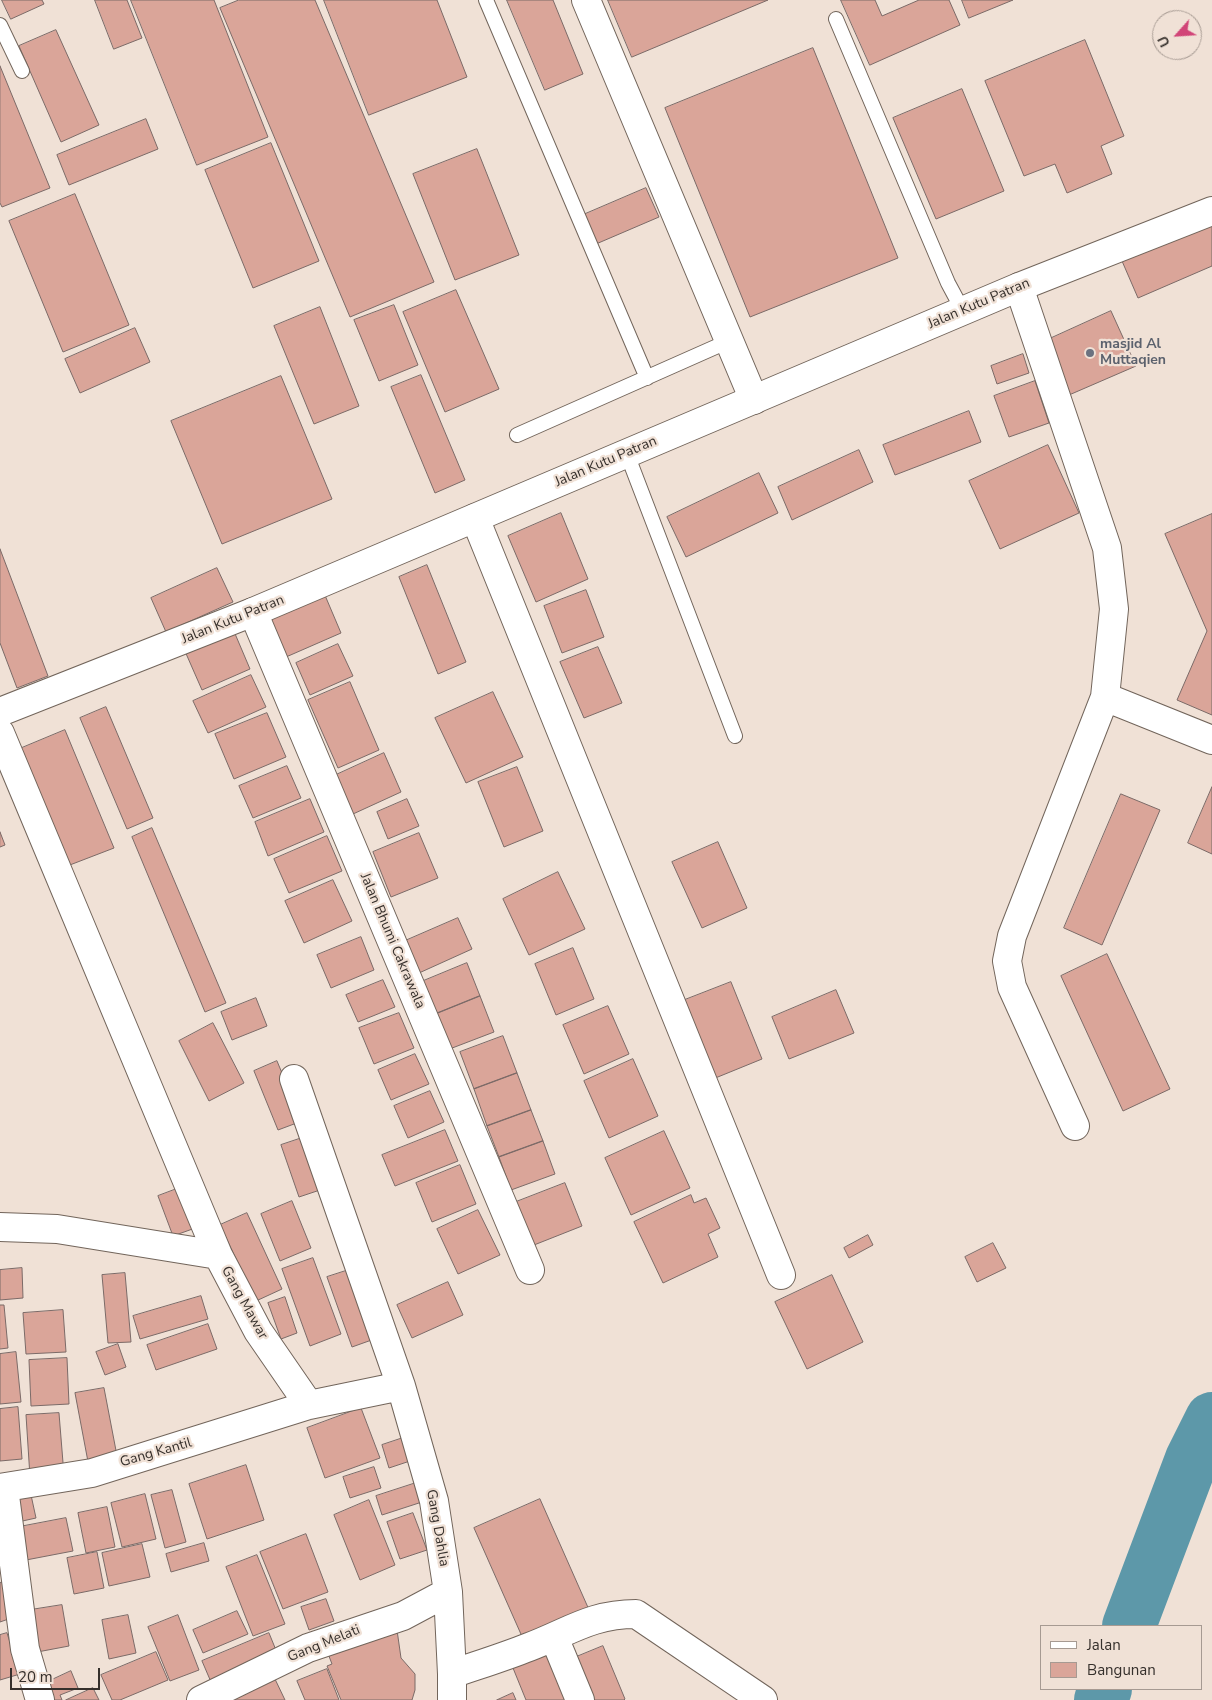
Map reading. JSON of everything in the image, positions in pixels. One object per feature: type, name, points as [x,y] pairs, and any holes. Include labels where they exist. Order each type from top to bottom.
[{"type":"street","points":[[586,0],[754,400]]},
{"type":"street","name":"Jalan Kutu Patran","points":[[0,712],[253,612],[1019,287],[1212,211]]},
{"type":"street","points":[[1019,287],[1107,548],[1114,609],[1105,697],[1012,936],[1007,961],[1012,987],[1074,1126]]},
{"type":"street","points":[[475,518],[781,1275]]},
{"type":"street","name":"Jalan Bhumi Cakrawala","points":[[253,612],[530,1270]]},
{"type":"street","points":[[1105,697],[1212,740]]},
{"type":"street","points":[[0,733],[218,1255]]},
{"type":"street","name":"Gang Dahlia","points":[[294,1079],[401,1386],[434,1502],[448,1592],[452,1687],[595,1618],[636,1614],[764,1700]]},
{"type":"street","name":"Gang Mawar","points":[[0,1227],[57,1229],[218,1255],[258,1331],[309,1405]]},
{"type":"street","points":[[309,1405],[401,1386]]},
{"type":"street","name":"Gang Kantil","points":[[2,1488],[92,1473],[309,1405]]},
{"type":"street","points":[[2,1488],[25,1649],[40,1700]]},
{"type":"street","name":"Gang Melati","points":[[200,1700],[308,1648],[403,1616],[448,1592]]},
{"type":"street","points":[[554,1637],[580,1700]]},
{"type":"lane","points":[[486,0],[647,378]]},
{"type":"lane","points":[[836,19],[948,283],[963,311]]},
{"type":"lane","points":[[0,25],[22,71]]},
{"type":"lane","points":[[517,435],[729,341]]},
{"type":"lane","points":[[627,454],[735,736]]},
{"type":"building","points":[[2,0],[42,0],[44,4],[11,19]]},
{"type":"building","points":[[95,0],[127,0],[142,38],[114,49]]},
{"type":"building","points":[[131,0],[214,0],[268,137],[197,165]]},
{"type":"building","points":[[239,0],[315,0],[434,282],[350,317],[220,8]]},
{"type":"building","points":[[324,0],[437,0],[467,77],[369,115]]},
{"type":"building","points":[[507,0],[553,0],[583,74],[545,90]]},
{"type":"building","points":[[608,0],[768,0],[632,57]]},
{"type":"building","points":[[841,0],[875,0],[882,16],[919,0],[949,0],[960,25],[870,65]]},
{"type":"building","points":[[962,0],[1013,0],[969,18]]},
{"type":"building","points":[[56,30],[99,125],[61,142],[19,46]]},
{"type":"building","points":[[1085,40],[1124,136],[1101,146],[1112,174],[1067,193],[1055,164],[1024,176],[985,81]]},
{"type":"building","points":[[813,48],[898,258],[750,317],[665,108]]},
{"type":"building","points":[[0,66],[50,188],[2,207],[0,203]]},
{"type":"building","points":[[962,89],[1004,191],[936,219],[893,118]]},
{"type":"building","points":[[146,119],[158,149],[69,185],[57,155]]},
{"type":"building","points":[[271,143],[319,261],[253,288],[205,170]]},
{"type":"building","points":[[477,149],[519,255],[455,280],[413,174]]},
{"type":"building","points":[[646,188],[659,217],[596,244],[583,215]]},
{"type":"building","points":[[75,194],[129,325],[63,352],[9,221]]},
{"type":"building","points":[[1212,223],[1212,266],[1138,298],[1122,261]]},
{"type":"building","points":[[456,290],[499,389],[445,412],[403,312]]},
{"type":"building","points":[[394,305],[418,365],[379,381],[354,320]]},
{"type":"building","points":[[320,307],[359,406],[314,424],[274,326]]},
{"type":"building","name":"masjid Al Muttaqien","points":[[1111,311],[1136,366],[1069,395],[1045,341]]},
{"type":"building","points":[[135,328],[150,362],[80,393],[65,359]]},
{"type":"building","points":[[1023,354],[1029,373],[997,384],[991,366]]},
{"type":"building","points":[[421,375],[465,480],[435,493],[391,387]]},
{"type":"building","points":[[281,376],[332,499],[222,544],[171,421]]},
{"type":"building","points":[[1035,381],[1049,423],[1009,437],[994,396]]},
{"type":"building","points":[[969,411],[981,442],[895,475],[883,445]]},
{"type":"building","points":[[1048,445],[1079,513],[1000,549],[969,481]]},
{"type":"building","points":[[859,450],[873,482],[792,520],[778,487]]},
{"type":"building","points":[[759,473],[778,513],[686,557],[667,517]]},
{"type":"building","points":[[561,513],[588,579],[536,602],[508,536]]},
{"type":"building","points":[[1212,514],[1212,715],[1177,700],[1207,631],[1165,534]]},
{"type":"building","points":[[0,549],[48,676],[17,688],[0,643]]},
{"type":"building","points":[[427,565],[466,662],[438,674],[399,577]]},
{"type":"building","points":[[217,568],[233,602],[166,632],[151,598]]},
{"type":"building","points":[[586,590],[604,637],[562,653],[544,606]]},
{"type":"building","points":[[324,593],[341,633],[286,657],[269,616]]},
{"type":"building","points":[[233,629],[250,669],[202,690],[184,649]]},
{"type":"building","points":[[338,644],[353,676],[310,695],[296,663]]},
{"type":"building","points":[[598,647],[622,703],[584,718],[560,662]]},
{"type":"building","points":[[251,675],[266,707],[208,733],[193,701]]},
{"type":"building","points":[[350,682],[379,750],[338,768],[308,700]]},
{"type":"building","points":[[493,692],[523,757],[466,783],[435,718]]},
{"type":"building","points":[[106,707],[153,818],[127,829],[80,718]]},
{"type":"building","points":[[267,713],[286,757],[234,779],[215,734]]},
{"type":"building","points":[[65,730],[114,848],[62,868],[17,750]]},
{"type":"building","points":[[384,753],[401,792],[353,814],[336,775]]},
{"type":"building","points":[[287,766],[301,798],[253,818],[239,786]]},
{"type":"building","points":[[517,767],[543,831],[504,847],[478,782]]},
{"type":"building","points":[[1212,787],[1212,854],[1188,843]]},
{"type":"building","points":[[1121,794],[1160,810],[1102,945],[1064,928]]},
{"type":"building","points":[[310,799],[324,832],[268,856],[255,822]]},
{"type":"building","points":[[407,799],[419,826],[388,839],[377,812]]},
{"type":"building","points":[[152,828],[226,1003],[205,1012],[132,837]]},
{"type":"building","points":[[0,832],[5,845],[0,847]]},
{"type":"building","points":[[419,833],[438,878],[391,897],[373,852]]},
{"type":"building","points":[[327,836],[342,871],[289,893],[274,859]]},
{"type":"building","points":[[718,842],[747,908],[702,928],[672,862]]},
{"type":"building","points":[[558,872],[585,929],[529,955],[503,899]]},
{"type":"building","points":[[333,880],[352,921],[304,943],[285,901]]},
{"type":"building","points":[[458,918],[472,949],[419,973],[405,941]]},
{"type":"building","points":[[361,937],[374,970],[331,988],[317,955]]},
{"type":"building","points":[[573,948],[594,999],[556,1015],[535,964]]},
{"type":"building","points":[[1107,954],[1170,1089],[1123,1111],[1061,976]]},
{"type":"building","points":[[467,963],[480,996],[433,1015],[421,982]]},
{"type":"building","points":[[383,980],[395,1007],[358,1022],[346,995]]},
{"type":"building","points":[[731,982],[762,1059],[708,1081],[677,1003]]},
{"type":"building","points":[[836,990],[854,1033],[789,1059],[772,1017]]},
{"type":"building","points":[[480,996],[494,1032],[447,1050],[433,1015]]},
{"type":"building","points":[[256,998],[267,1026],[232,1040],[221,1012]]},
{"type":"building","points":[[608,1006],[629,1054],[584,1074],[563,1025]]},
{"type":"building","points":[[399,1013],[414,1048],[374,1064],[359,1028]]},
{"type":"building","points":[[213,1023],[244,1083],[209,1101],[179,1041]]},
{"type":"building","points":[[503,1036],[517,1073],[474,1089],[460,1052]]},
{"type":"building","points":[[415,1054],[429,1084],[391,1100],[378,1070]]},
{"type":"building","points":[[633,1059],[658,1116],[609,1138],[584,1081]]},
{"type":"building","points":[[277,1061],[302,1121],[278,1130],[254,1071]]},
{"type":"building","points":[[517,1073],[531,1110],[487,1126],[474,1089]]},
{"type":"building","points":[[430,1091],[444,1122],[408,1138],[394,1106]]},
{"type":"building","points":[[531,1110],[543,1141],[499,1157],[487,1126]]},
{"type":"building","points":[[445,1130],[458,1161],[395,1186],[382,1155]]},
{"type":"building","points":[[664,1131],[690,1188],[631,1215],[605,1158]]},
{"type":"building","points":[[308,1136],[326,1188],[299,1197],[281,1145]]},
{"type":"building","points":[[543,1141],[555,1174],[511,1190],[499,1157]]},
{"type":"building","points":[[460,1165],[476,1204],[432,1222],[416,1183]]},
{"type":"building","points":[[565,1183],[582,1226],[534,1245],[516,1202]]},
{"type":"building","points":[[182,1187],[198,1227],[173,1236],[158,1196]]},
{"type":"building","points":[[691,1195],[694,1203],[706,1198],[720,1228],[708,1234],[718,1257],[663,1283],[634,1222]]},
{"type":"building","points":[[292,1201],[311,1248],[280,1261],[261,1214]]},
{"type":"building","points":[[478,1210],[500,1255],[458,1274],[437,1229]]},
{"type":"building","points":[[247,1213],[282,1289],[256,1301],[220,1225]]},
{"type":"building","points":[[868,1235],[873,1245],[849,1258],[844,1248]]},
{"type":"building","points":[[993,1243],[1006,1268],[977,1282],[965,1257]]},
{"type":"building","points":[[313,1258],[341,1334],[310,1346],[282,1269]]},
{"type":"building","points":[[22,1268],[23,1298],[0,1300],[0,1270]]},
{"type":"building","points":[[355,1268],[380,1337],[352,1347],[327,1277]]},
{"type":"building","points":[[125,1273],[131,1342],[108,1343],[102,1275]]},
{"type":"building","points":[[832,1275],[863,1342],[807,1369],[775,1302]]},
{"type":"building","points":[[448,1282],[463,1315],[412,1338],[397,1305]]},
{"type":"building","points":[[201,1296],[208,1319],[140,1339],[133,1316]]},
{"type":"building","points":[[285,1297],[297,1333],[281,1339],[268,1303]]},
{"type":"building","points":[[0,1305],[4,1305],[8,1348],[0,1349]]},
{"type":"building","points":[[63,1310],[66,1352],[26,1354],[23,1313]]},
{"type":"building","points":[[208,1324],[217,1349],[156,1370],[147,1345]]},
{"type":"building","points":[[118,1344],[126,1367],[105,1375],[96,1352]]},
{"type":"building","points":[[16,1352],[21,1402],[0,1404],[0,1354]]},
{"type":"building","points":[[67,1358],[69,1404],[31,1406],[29,1360]]},
{"type":"building","points":[[104,1388],[118,1461],[89,1467],[75,1393]]},
{"type":"building","points":[[18,1407],[22,1459],[0,1461],[0,1409]]},
{"type":"building","points":[[361,1408],[380,1458],[325,1478],[307,1428]]},
{"type":"building","points":[[59,1413],[64,1475],[30,1477],[26,1415]]},
{"type":"building","points":[[406,1437],[413,1460],[389,1468],[382,1445]]},
{"type":"building","points":[[246,1465],[264,1520],[207,1539],[189,1484]]},
{"type":"building","points":[[374,1467],[381,1488],[350,1498],[343,1477]]},
{"type":"building","points":[[416,1483],[422,1502],[382,1515],[376,1496]]},
{"type":"building","points":[[172,1490],[186,1542],[165,1548],[151,1495]]},
{"type":"building","points":[[145,1494],[156,1539],[122,1547],[111,1503]]},
{"type":"building","points":[[31,1495],[36,1518],[18,1522],[14,1500]]},
{"type":"building","points":[[540,1499],[590,1612],[524,1641],[474,1528]]},
{"type":"building","points":[[369,1500],[395,1565],[360,1580],[334,1515]]},
{"type":"building","points":[[107,1507],[115,1547],[86,1553],[78,1513]]},
{"type":"building","points":[[413,1513],[427,1550],[400,1559],[387,1522]]},
{"type":"building","points":[[66,1518],[73,1551],[26,1560],[19,1527]]},
{"type":"building","points":[[306,1534],[328,1592],[283,1609],[260,1552]]},
{"type":"building","points":[[204,1543],[209,1561],[171,1572],[166,1554]]},
{"type":"building","points":[[142,1544],[150,1577],[109,1586],[102,1553]]},
{"type":"building","points":[[97,1552],[104,1588],[74,1594],[67,1558]]},
{"type":"building","points":[[257,1555],[285,1624],[253,1636],[226,1567]]},
{"type":"building","points":[[6,1581],[17,1616],[0,1622],[0,1583]]},
{"type":"building","points":[[326,1599],[334,1621],[309,1630],[301,1607]]},
{"type":"building","points":[[62,1605],[69,1646],[32,1653],[24,1611]]},
{"type":"building","points":[[237,1611],[248,1634],[203,1653],[193,1630]]},
{"type":"building","points":[[128,1615],[136,1653],[109,1659],[102,1620]]},
{"type":"building","points":[[178,1615],[199,1670],[170,1681],[148,1627]]},
{"type":"building","points":[[397,1630],[401,1658],[415,1674],[415,1690],[412,1700],[341,1700],[327,1666],[332,1664],[327,1651]]},
{"type":"building","points":[[7,1633],[20,1674],[0,1680],[0,1635]]},
{"type":"building","points":[[269,1633],[280,1660],[214,1689],[202,1661]]},
{"type":"building","points":[[603,1646],[624,1700],[586,1700],[569,1660]]},
{"type":"building","points":[[156,1652],[168,1680],[120,1700],[112,1700],[101,1675]]},
{"type":"building","points":[[550,1654],[568,1700],[526,1700],[513,1668]]},
{"type":"building","points":[[327,1669],[339,1700],[305,1700],[297,1681]]},
{"type":"building","points":[[71,1671],[78,1688],[60,1695],[62,1700],[48,1700],[41,1685]]},
{"type":"building","points":[[274,1677],[285,1700],[227,1700]]},
{"type":"building","points":[[93,1688],[99,1700],[66,1700]]},
{"type":"building","points":[[513,1693],[516,1700],[497,1700]]},
{"type":"waterway","points":[[1129,1625],[1192,1459],[1212,1419]]},
{"type":"waterway","points":[[1101,1700],[1105,1690]]},
{"type":"place","name":"masjid Al Muttaqien","points":[[1090,353]]}]
